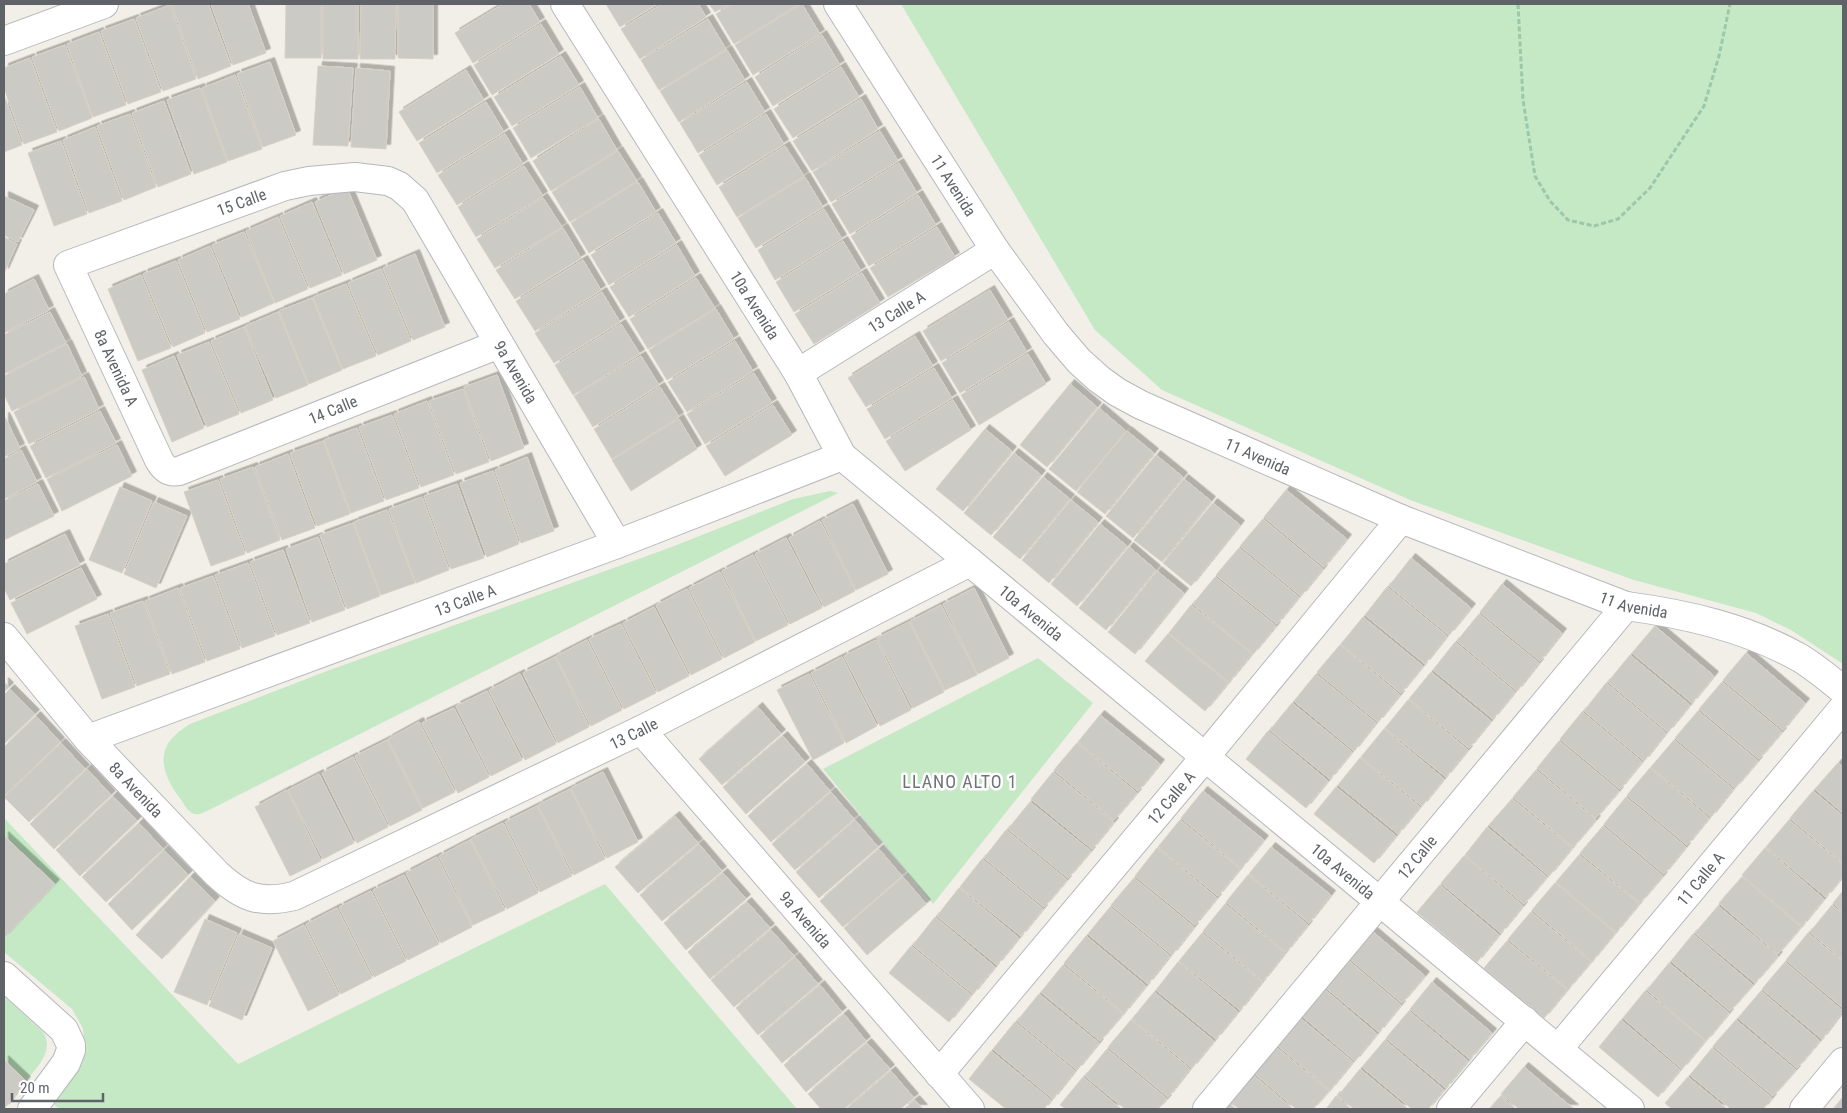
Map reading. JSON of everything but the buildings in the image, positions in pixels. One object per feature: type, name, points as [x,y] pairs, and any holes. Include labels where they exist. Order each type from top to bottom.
[{"type":"street","points":[[4,41],[104,4]]},
{"type":"street","name":"10a Avenida","points":[[565,4],[798,373],[842,456],[1630,1109]]},
{"type":"street","name":"11 Avenida","points":[[838,4],[995,250],[1056,334],[1089,371],[1117,392],[1142,405],[1401,519],[1626,606],[1663,611],[1696,619],[1734,629],[1767,641],[1801,659],[1843,690]]},
{"type":"street","name":"15 Calle","points":[[68,265],[285,186],[309,181],[355,178],[388,181],[399,186],[415,200]]},
{"type":"street","name":"9a Avenida","points":[[415,200],[618,544]]},
{"type":"street","name":"13 Calle A","points":[[798,373],[995,250]]},
{"type":"street","name":"8a Avenida A","points":[[68,265],[159,460],[166,470]]},
{"type":"street","name":"14 Calle","points":[[166,470],[179,471],[499,344]]},
{"type":"street","name":"13 Calle A","points":[[88,738],[618,544],[842,456]]},
{"type":"street","name":"12 Calle A","points":[[939,1074],[1205,757],[1401,519]]},
{"type":"street","name":"13 Calle","points":[[294,896],[641,730],[970,562]]},
{"type":"street","name":"12 Calle","points":[[1207,1109],[1626,606]]},
{"type":"street","name":"8a Avenida","points":[[4,637],[88,738],[235,890],[265,900],[279,900],[294,896]]},
{"type":"street","name":"11 Calle A","points":[[1558,1049],[1843,708]]},
{"type":"street","name":"9a Avenida","points":[[641,730],[970,1109]]},
{"type":"street","points":[[4,976],[64,1030],[71,1044],[71,1050],[66,1063],[32,1109]]},
{"type":"street","points":[[1451,1109],[1526,1021]]},
{"type":"street","points":[[1804,1109],[1843,1062]]},
{"type":"path","points":[[1518,4],[1524,100],[1535,176],[1550,201],[1568,220],[1594,226],[1618,219],[1650,188],[1704,106],[1719,56],[1730,4]]},
{"type":"green space","points":[[901,4],[1843,4],[1843,664],[1791,630],[1756,613],[1634,580],[1410,500],[1162,390],[1095,330]]},
{"type":"green space","points":[[830,491],[838,493],[207,811],[196,814],[189,811],[167,776],[164,762],[166,748],[173,737],[190,724],[327,671],[669,548],[793,499]]},
{"type":"green space","points":[[1038,658],[1093,703],[933,904],[823,769]]},
{"type":"green space","points":[[4,818],[238,1064],[605,884],[797,1109],[60,1109],[54,1105],[82,1064],[85,1052],[83,1028],[72,1009],[4,952],[4,938],[55,884],[4,836]]},
{"type":"green space","points":[[4,996],[43,1032],[46,1039],[46,1052],[26,1081],[4,1060]]},
{"type":"district","name":"LLANO ALTO 1","points":[[960,781]]}]
